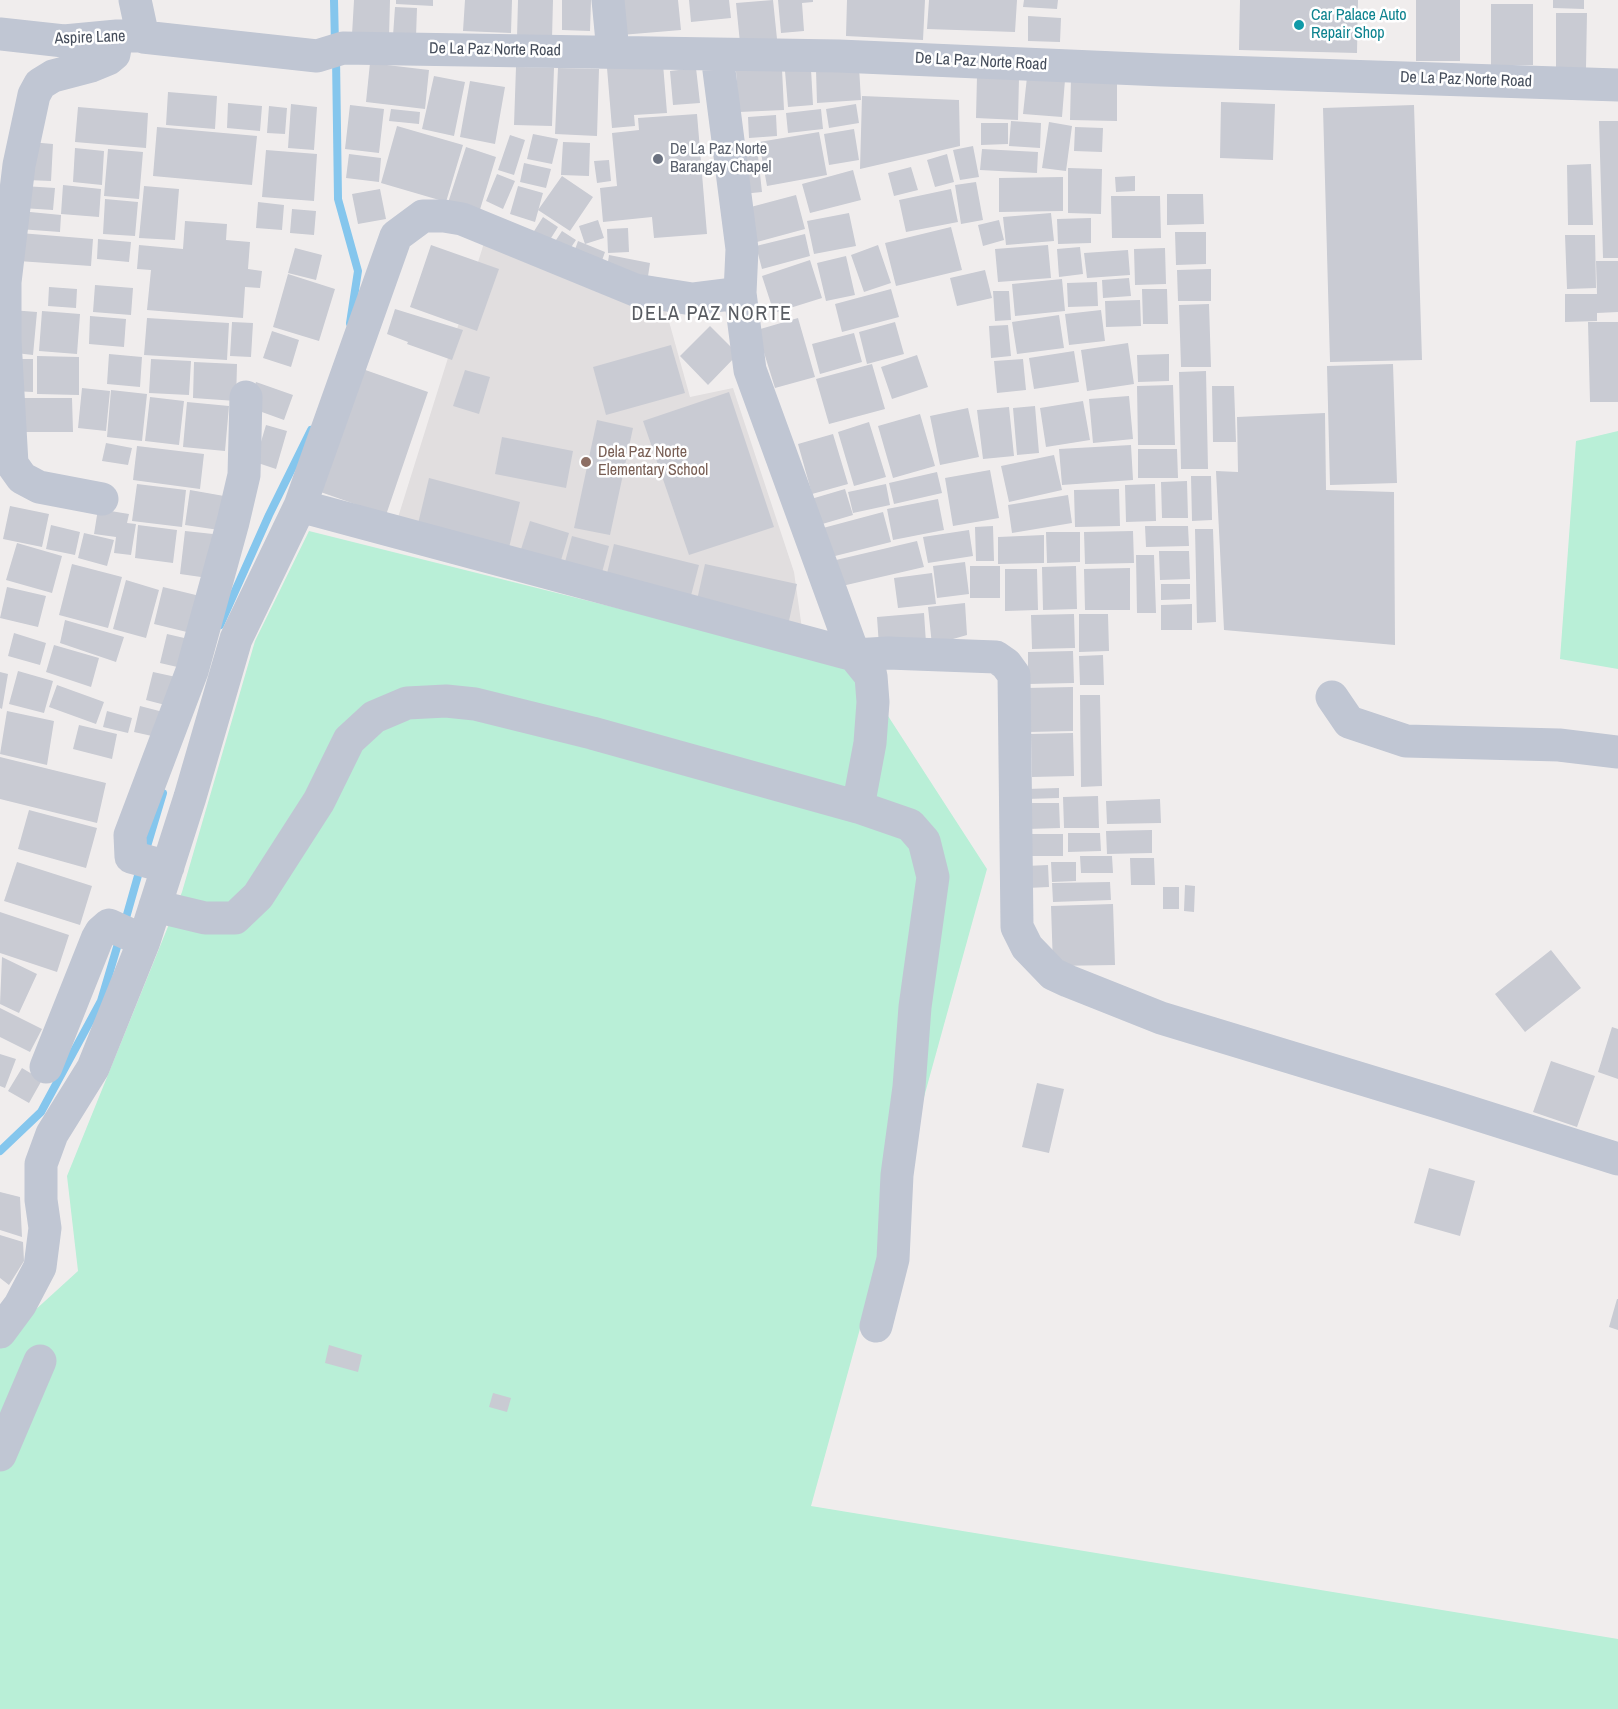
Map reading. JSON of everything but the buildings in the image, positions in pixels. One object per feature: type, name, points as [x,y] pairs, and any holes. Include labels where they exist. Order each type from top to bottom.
[{"type":"street","points":[[102,499],[39,487],[22,478],[12,464],[4,340],[5,282],[19,165],[34,95],[40,84],[53,76],[91,66],[114,54],[130,36],[135,0]]},
{"type":"street","points":[[608,0],[613,52]]},
{"type":"street","name":"Aspire Lane","points":[[0,34],[64,41],[130,36],[330,52]]},
{"type":"street","name":"De La Paz Norte Road","points":[[330,52],[613,52],[839,56],[1162,70],[1618,85]]},
{"type":"street","points":[[717,55],[742,249],[740,293],[750,370],[854,655],[871,676],[873,702],[870,743],[858,807]]},
{"type":"street","points":[[46,1067],[86,1025],[132,935],[155,906],[152,863],[236,639],[300,506],[396,236],[423,216],[444,216],[462,219],[635,290],[692,299],[740,293]]},
{"type":"street","points":[[152,863],[130,835],[192,671],[233,522],[244,475],[246,397]]},
{"type":"street","points":[[300,506],[854,655],[888,653],[996,657],[1006,664],[1014,675],[1017,927],[1027,947],[1053,974],[1161,1018],[1618,1159]]},
{"type":"street","points":[[1332,698],[1349,722],[1406,741],[1559,745],[1618,752]]},
{"type":"street","points":[[155,906],[205,918],[235,918],[258,896],[319,801],[349,740],[374,717],[407,704],[446,701],[476,704],[592,733],[858,807],[910,825],[924,841],[933,877],[915,1007],[909,1087],[897,1175],[893,1259],[876,1326]]},
{"type":"street","points":[[0,1332],[20,1305],[40,1267],[45,1228],[41,1200],[41,1164],[52,1134],[93,1068],[86,1025],[97,939],[109,926],[132,935]]},
{"type":"street","points":[[0,1455],[40,1361]]},
{"type":"shaded area","name":"Dela Paz Norte Elementary School","points":[[484,243],[665,307],[690,397],[733,388],[794,572],[803,636],[395,527]]},
{"type":"green space","points":[[1618,431],[1618,669],[1560,659],[1576,441]]},
{"type":"green space","points":[[309,531],[857,668],[987,869],[811,1506],[1618,1639],[1618,1709],[0,1709],[0,1342],[78,1271],[67,1176],[182,892],[255,641]]},
{"type":"waterway","points":[[334,0],[335,45]]},
{"type":"waterway","points":[[336,57],[338,199],[358,271],[350,323]]},
{"type":"waterway","points":[[220,625],[269,515],[311,430]]},
{"type":"waterway","points":[[145,853],[163,793]]},
{"type":"waterway","points":[[124,925],[141,865]]},
{"type":"waterway","points":[[0,1151],[41,1112],[101,1001],[120,937]]},
{"type":"place","name":"Car Palace Auto Repair Shop","points":[[1299,25]]},
{"type":"place","name":"De La Paz Norte Barangay Chapel","points":[[658,159]]},
{"type":"place","name":"Dela Paz Norte Elementary School","points":[[586,462]]},
{"type":"district","name":"DELA PAZ NORTE","points":[[712,315]]}]
